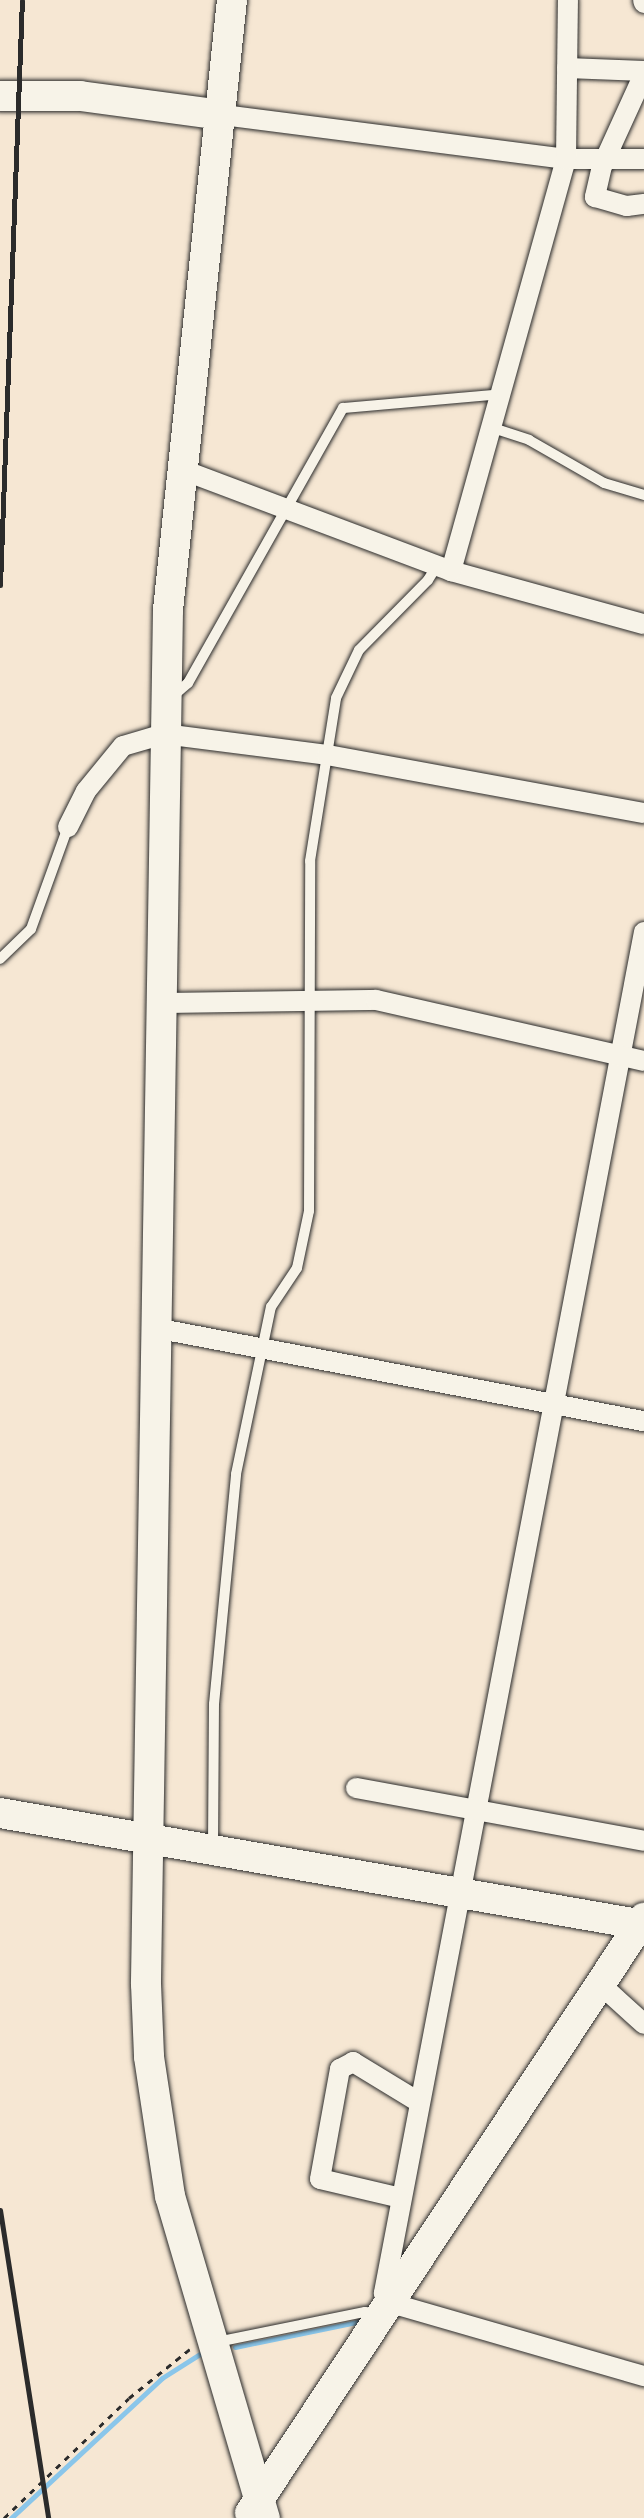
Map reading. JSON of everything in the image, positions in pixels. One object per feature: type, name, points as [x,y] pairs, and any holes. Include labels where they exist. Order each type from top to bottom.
[{"type":"street","points":[[232,0],[223,115],[180,469],[165,701],[146,1984],[154,2100],[170,2196],[213,2342],[257,2513]]},
{"type":"street","points":[[444,568],[504,394],[566,159],[568,0]]},
{"type":"street","points":[[567,68],[644,72],[609,159],[602,166],[595,197],[642,209]]},
{"type":"street","points":[[0,96],[80,96],[566,159],[644,159]]},
{"type":"street","points":[[180,469],[444,568],[644,624]]},
{"type":"street","points":[[68,827],[86,791],[123,746],[164,734],[327,755],[644,813]]},
{"type":"street","points":[[384,2308],[385,2285],[417,2101],[644,932]]},
{"type":"street","points":[[159,1003],[310,998],[376,1000],[644,1061]]},
{"type":"street","points":[[155,1328],[644,1421]]},
{"type":"street","points":[[356,1788],[644,1841]]},
{"type":"street","points":[[0,1813],[149,1835],[643,1922],[384,2308],[257,2513]]},
{"type":"street","points":[[600,1984],[644,2024]]},
{"type":"street","points":[[401,2198],[320,2179],[340,2069],[353,2062],[417,2101]]},
{"type":"street","points":[[384,2308],[644,2376]]},
{"type":"lane","points":[[165,701],[188,683],[343,408],[504,394]]},
{"type":"lane","points":[[493,428],[529,440],[604,483],[644,495]]},
{"type":"lane","points":[[213,1846],[214,1704],[236,1474],[249,1393],[264,1347],[271,1307],[297,1268],[309,1211],[310,861],[327,755],[344,672],[444,568]]},
{"type":"lane","points":[[0,959],[31,929],[68,827]]},
{"type":"lane","points":[[213,2342],[384,2308]]},
{"type":"path","points":[[4,2518],[158,2373],[183,2353],[213,2342]]},
{"type":"waterway","points":[[235,2347],[362,2321]]},
{"type":"waterway","points":[[11,2518],[162,2378],[200,2354]]},
{"type":"railway","points":[[0,585],[22,0]]},
{"type":"railway","points":[[0,2210],[48,2518]]}]
